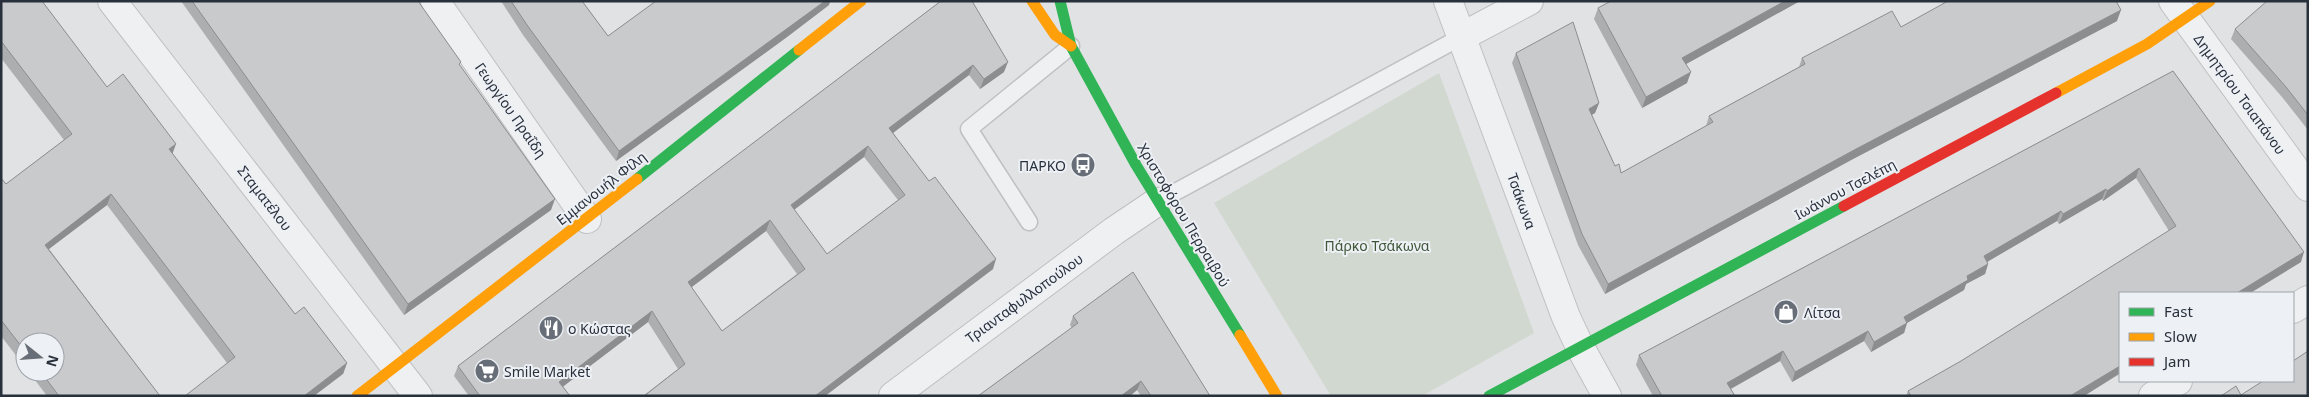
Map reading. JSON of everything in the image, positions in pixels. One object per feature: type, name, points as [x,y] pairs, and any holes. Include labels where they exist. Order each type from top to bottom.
[{"type":"street","name":"Σταματέλου","points":[[112,1],[418,396]]},
{"type":"street","name":"Γεωργίου Πραΐδη","points":[[435,1],[587,219]]},
{"type":"street","name":"Εμμανουήλ Φίλη","points":[[357,396],[587,219],[861,1]]},
{"type":"street","name":"Χριστοφόρου Περραιβού","points":[[1032,1],[1055,35],[1072,46]]},
{"type":"street","name":"Χριστοφόρου Περραιβού","points":[[1060,1],[1072,46],[1157,202],[1277,396]]},
{"type":"street","name":"Τσάκωνα","points":[[1448,1],[1566,317],[1580,347],[1608,396]]},
{"type":"street","points":[[1461,37],[1529,1]]},
{"type":"street","name":"Ιωάννου Τσελέπη","points":[[1489,396],[2109,65],[2147,44],[2179,10],[2210,1]]},
{"type":"street","name":"Δημητρίου Τσιαπάνου","points":[[2179,10],[2308,187]]},
{"type":"street","name":"Τριανταφυλλοπούλου","points":[[893,396],[1157,202]]},
{"type":"street","points":[[2294,309],[2308,300]]},
{"type":"street","points":[[2153,396],[2176,382]]},
{"type":"lane","points":[[1157,202],[1461,37]]},
{"type":"lane","points":[[1029,222],[969,129],[1072,46]]},
{"type":"green space","name":"Πάρκο Τσάκωνα","points":[[1439,73],[1534,333],[1422,396],[1331,396],[1214,203]]},
{"type":"building","points":[[1,1],[42,1],[107,87],[123,74],[176,144],[169,149],[295,314],[304,307],[347,363],[304,396],[185,396],[235,357],[111,194],[45,245],[160,396],[59,396],[48,382],[65,382],[65,332],[15,332],[15,338],[1,320],[1,178],[6,184],[72,134],[1,41]]},
{"type":"building","points":[[192,1],[418,1],[461,62],[459,64],[555,199],[408,304]]},
{"type":"building","points":[[511,1],[582,1],[608,36],[656,1],[825,1],[619,151]]},
{"type":"building","points":[[941,1],[972,1],[1008,62],[984,79],[973,65],[889,128],[929,181],[935,177],[996,259],[815,396],[644,396],[685,364],[652,311],[559,382],[570,396],[480,396],[458,366]],"holes":[[[868,146],[905,195],[827,254],[791,205]],[[770,220],[805,269],[722,331],[688,282]]]},
{"type":"building","points":[[1611,1],[1785,1],[1682,58],[1691,72],[1646,97],[1598,8]]},
{"type":"building","points":[[1948,1],[2116,1],[2121,10],[1856,149],[1608,284],[1582,234],[1516,53],[1573,22],[1599,103],[1589,109],[1615,166],[1619,164],[1621,173],[1713,122],[1709,116],[1805,64],[1802,58],[1892,11],[1901,27]]},
{"type":"building","points":[[2267,1],[2308,1],[2308,115],[2235,29]]},
{"type":"building","points":[[2173,71],[2304,252],[2239,292],[2119,292],[2119,367],[2070,396],[1911,396],[1908,391],[1961,361],[2176,226],[2139,168],[2107,191],[2106,189],[2063,214],[2061,211],[1984,256],[1988,264],[1967,276],[1968,280],[1904,317],[1907,323],[1874,342],[1868,331],[1795,372],[1783,351],[1727,383],[1735,396],[1662,396],[1639,355]]},
{"type":"building","points":[[1133,272],[1210,396],[1151,396],[1141,381],[1121,396],[978,396],[1078,323],[1073,316]]},
{"type":"building","points":[[2308,351],[2308,396],[2221,396],[2236,386],[2241,395],[2261,382],[2294,382],[2294,360]]},
{"type":"traffic: fast","points":[[1060,1],[1071,46],[1136,165],[1240,335]]},
{"type":"traffic: fast","points":[[637,179],[799,50]]},
{"type":"traffic: fast","points":[[1489,396],[1844,206]]},
{"type":"traffic: slow","points":[[799,50],[861,1]]},
{"type":"traffic: slow","points":[[1032,1],[1055,35],[1071,46]]},
{"type":"traffic: slow","points":[[2056,93],[2147,44],[2210,1]]},
{"type":"traffic: slow","points":[[357,396],[637,179]]},
{"type":"traffic: slow","points":[[1240,335],[1277,396]]},
{"type":"traffic: jam","points":[[1844,206],[2056,93]]},
{"type":"place","name":"ΠΑΡΚΟ","points":[[1083,165]]},
{"type":"place","name":"Λίτσα","points":[[1786,312]]},
{"type":"place","name":"ο Κώστας","points":[[551,328]]},
{"type":"place","name":"Smile Market","points":[[487,371]]}]
